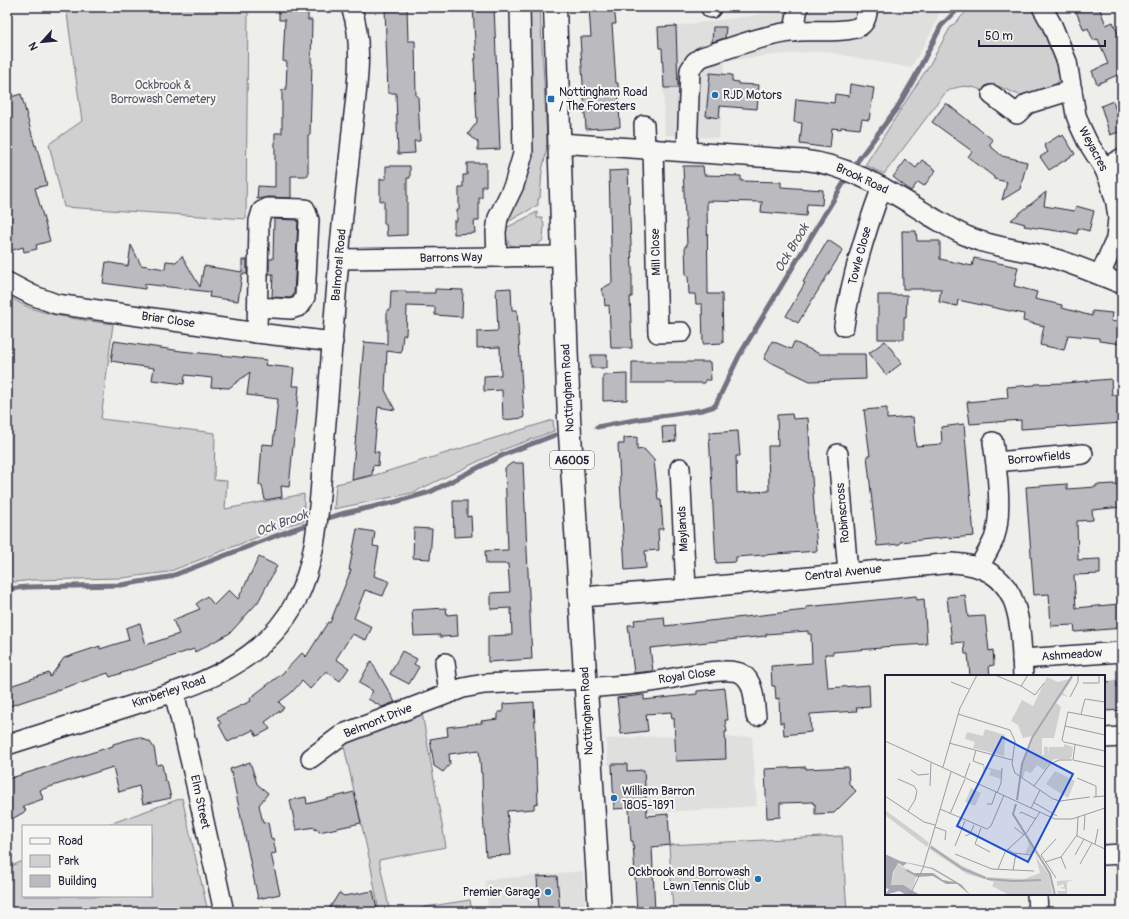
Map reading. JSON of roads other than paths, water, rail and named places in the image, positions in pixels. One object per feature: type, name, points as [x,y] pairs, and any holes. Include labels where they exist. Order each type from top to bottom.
[{"type":"main road","name":"Nottingham Road","points":[[555,7],[569,418],[600,912]]},
{"type":"street","name":"Balmoral Road","points":[[317,522],[339,259],[358,82],[357,30],[351,7]]},
{"type":"street","points":[[497,257],[496,232],[498,218],[514,185],[523,154],[520,7]]},
{"type":"street","points":[[794,32],[798,7]]},
{"type":"street","points":[[687,151],[690,70],[695,62],[702,57],[770,36],[794,32],[848,30],[860,26],[865,19],[868,7]]},
{"type":"street","name":"Weyacres","points":[[1042,7],[1052,25],[1067,62],[1076,115],[1080,126],[1086,141],[1104,168],[1116,203],[1118,230],[1112,249],[1100,275]]},
{"type":"street","points":[[992,95],[1017,114],[1027,104],[1072,90]]},
{"type":"street","points":[[644,125],[649,148]]},
{"type":"street","name":"Brook Road","points":[[560,143],[649,148],[817,161],[840,167],[874,183],[953,230],[969,237],[988,244],[1023,250],[1067,262],[1122,284]]},
{"type":"street","name":"Mill Close","points":[[649,148],[658,332],[682,332]]},
{"type":"street","points":[[1104,168],[1122,158]]},
{"type":"street","name":"Towle Close","points":[[844,326],[848,301],[870,217],[874,183]]},
{"type":"street","points":[[257,333],[259,221],[262,211],[268,208],[305,209],[309,220],[305,297],[300,306],[291,309],[258,307]]},
{"type":"street","name":"Barrons Way","points":[[339,259],[563,256]]},
{"type":"street","name":"Briar Close","points":[[7,282],[32,295],[56,304],[257,333],[333,342]]},
{"type":"street","name":"Borrowfields","points":[[979,567],[994,540],[997,527],[998,512],[996,462],[993,442]]},
{"type":"street","name":"Robinscross","points":[[838,454],[848,573]]},
{"type":"street","name":"Borrowfields","points":[[996,462],[1083,454]]},
{"type":"street","name":"Maylands","points":[[680,468],[686,589]]},
{"type":"street","name":"Kimberley Road","points":[[7,745],[26,737],[198,684],[233,666],[250,655],[275,632],[296,602],[310,564],[317,522]]},
{"type":"street","name":"Central Avenue","points":[[581,597],[686,589],[953,563],[967,564],[979,567],[998,577],[1008,588],[1018,614],[1023,668]]},
{"type":"street","name":"Ashmeadow","points":[[1023,668],[1122,652]]},
{"type":"street","points":[[445,663],[449,693]]},
{"type":"street","name":"Royal Close","points":[[585,683],[658,681],[688,675],[730,670],[744,674],[751,685],[756,716]]},
{"type":"street","name":"Belmont Drive","points":[[311,758],[343,734],[449,693],[484,684],[585,683]]},
{"type":"street","name":"Elm Street","points":[[174,692],[224,912]]},
{"type":"street","points":[[1105,738],[1122,737]]},
{"type":"street","points":[[1105,855],[1122,854]]},
{"type":"street","points":[[1037,895],[1038,912]]},
{"type":"waterway","name":"Ock Brook","points":[[597,427],[702,410],[715,406],[739,356],[843,184],[859,159],[897,108],[915,77],[941,26],[960,7]]},
{"type":"waterway","name":"Ock Brook","points":[[321,520],[430,492],[505,454],[555,435]]},
{"type":"waterway","name":"Ock Brook","points":[[7,589],[27,587],[121,585],[169,577],[313,523]]},
{"type":"place","name":"RJD Motors","points":[[715,95]]},
{"type":"place","name":"Nottingham Road / The Foresters","points":[[551,99]]},
{"type":"place","name":"William Barron 1805-1891","points":[[614,798]]},
{"type":"place","name":"Ockbrook and Borrowash Lawn Tennis Club","points":[[758,879]]},
{"type":"place","name":"Premier Garage","points":[[548,892]]},
{"type":"park label","name":"Ockbrook & Borrowash Cemetery","points":[[163,92]]}]
